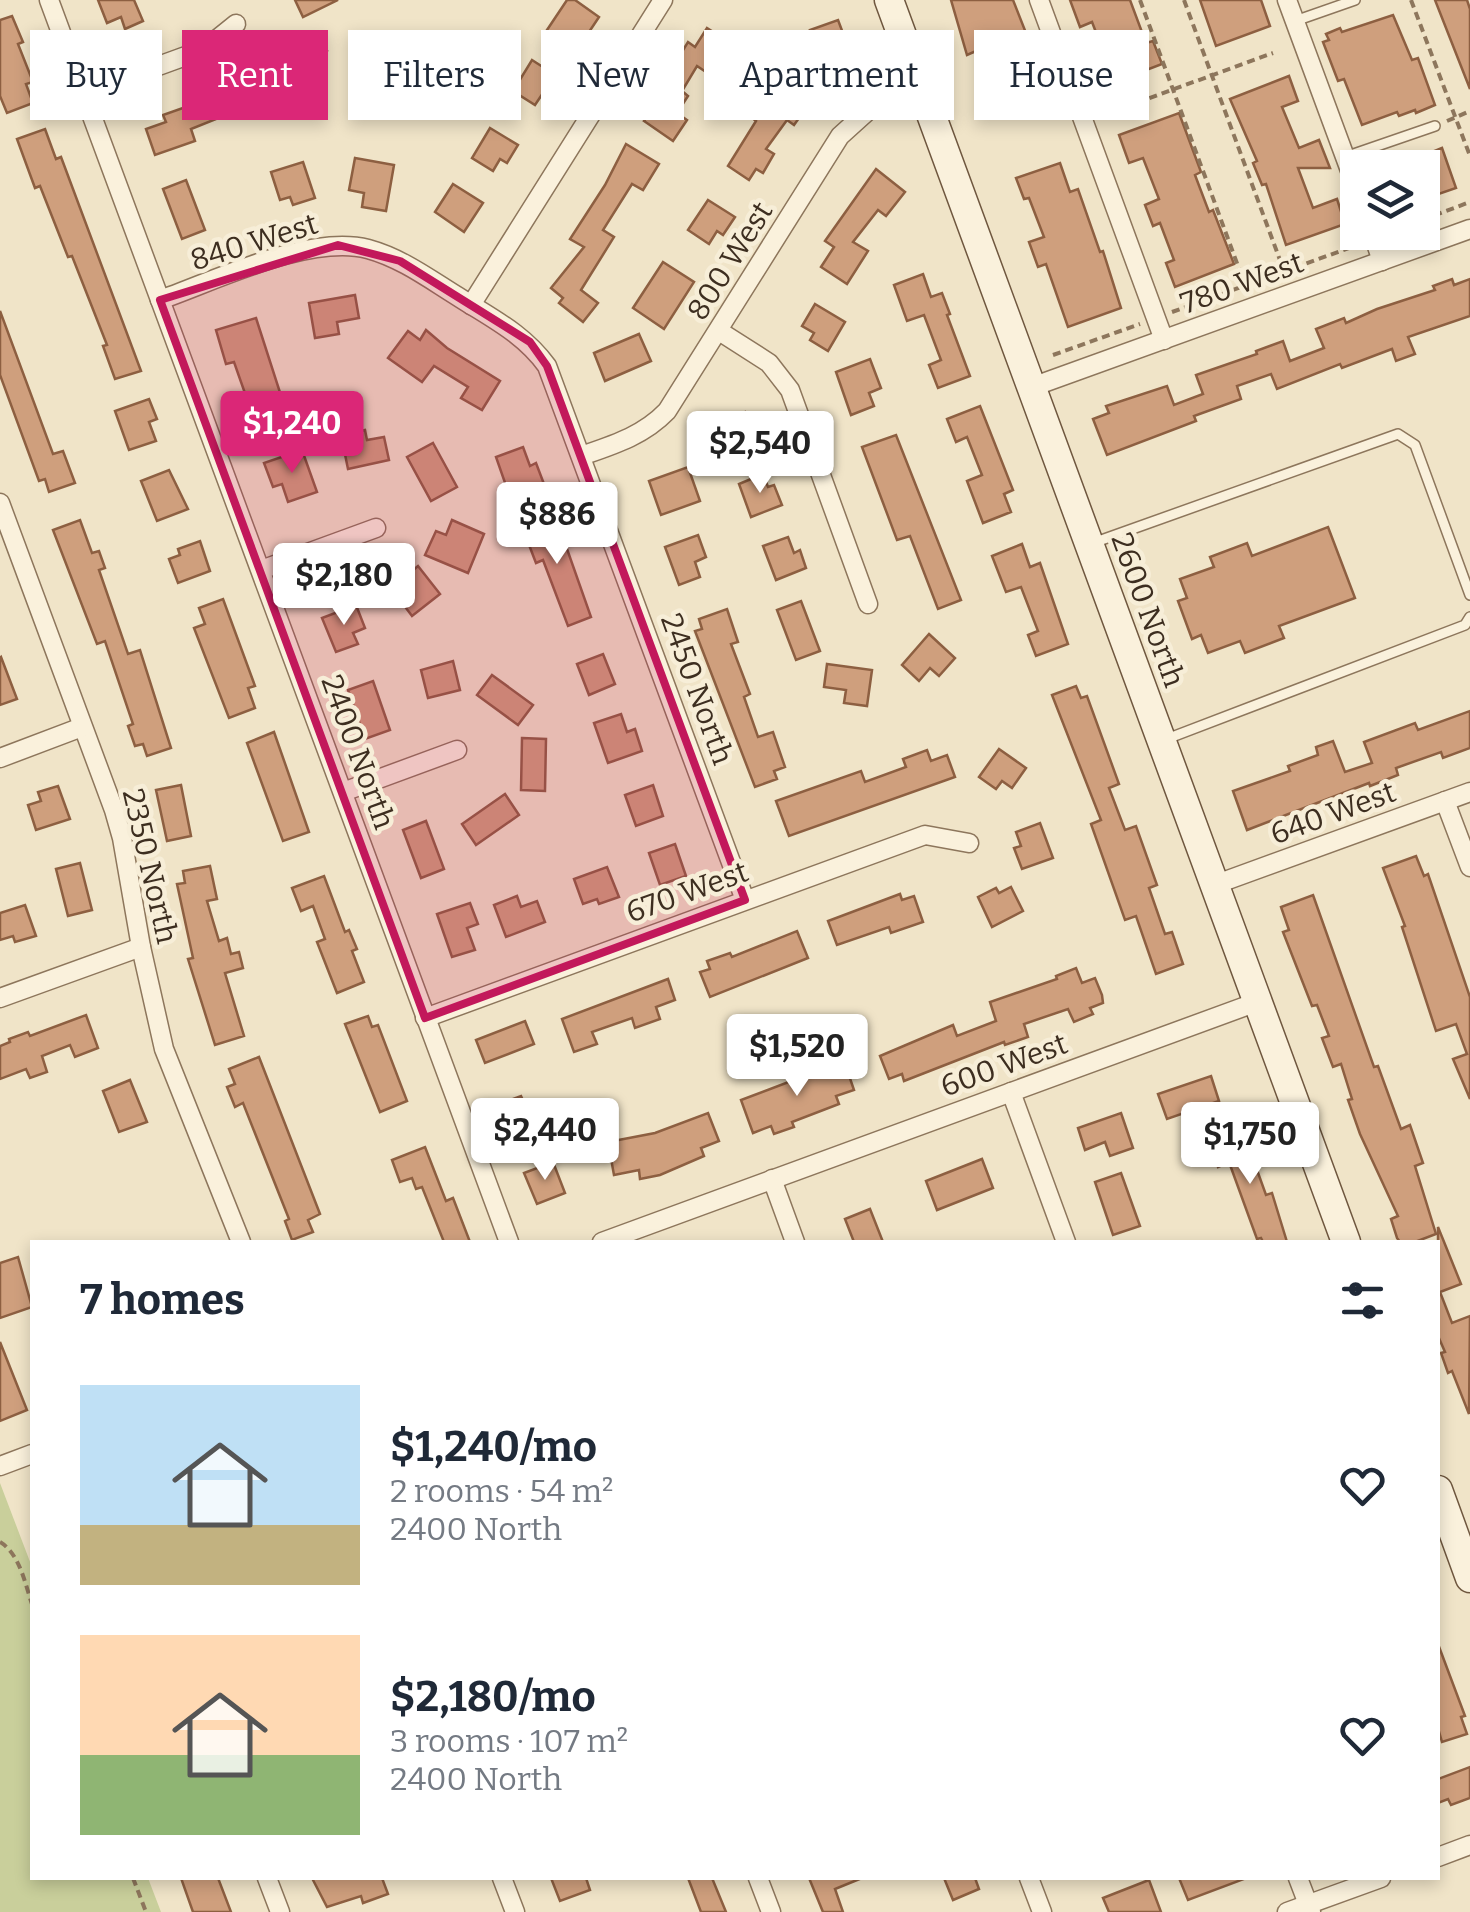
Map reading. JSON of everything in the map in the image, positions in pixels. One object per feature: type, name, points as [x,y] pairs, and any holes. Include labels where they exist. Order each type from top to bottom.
[{"type":"street","name":"2400 North","points":[[49,0],[60,30]]},
{"type":"street","points":[[470,305],[663,0]]},
{"type":"street","name":"2600 North","points":[[889,0],[900,30]]},
{"type":"street","points":[[1039,0],[1164,340]]},
{"type":"street","points":[[1288,0],[1341,150]]},
{"type":"street","points":[[162,65],[205,49],[236,24]]},
{"type":"street","name":"2400 North","points":[[94,120],[508,1240]]},
{"type":"street","name":"800 West","points":[[581,456],[652,427],[667,411],[840,136],[857,120]]},
{"type":"street","name":"2600 North","points":[[933,120],[1345,1240]]},
{"type":"street","name":"780 West","points":[[1032,387],[1470,229]]},
{"type":"street","name":"840 West","points":[[160,300],[296,252],[338,245],[367,249],[400,261],[470,305]]},
{"type":"street","points":[[1378,250],[1382,261]]},
{"type":"street","name":"2450 North","points":[[470,305],[530,342],[548,366],[746,900]]},
{"type":"street","points":[[719,331],[770,364],[790,390],[868,604]]},
{"type":"street","name":"2350 North","points":[[2,515],[122,838],[140,947],[164,1049],[241,1240]]},
{"type":"street","points":[[261,570],[376,528]]},
{"type":"street","points":[[0,758],[82,727]]},
{"type":"street","points":[[343,792],[456,750]]},
{"type":"street","name":"640 West","points":[[1214,886],[1470,792]]},
{"type":"street","points":[[1445,801],[1470,867]]},
{"type":"street","name":"670 West","points":[[426,1018],[925,835],[969,843]]},
{"type":"street","points":[[0,998],[140,947]]},
{"type":"street","name":"600 West","points":[[607,1240],[1257,1002]]},
{"type":"street","points":[[1011,1092],[1065,1240]]},
{"type":"street","points":[[772,1179],[794,1240]]},
{"type":"street","points":[[0,1466],[30,1455]]},
{"type":"street","points":[[1440,1496],[1470,1578]]},
{"type":"street","points":[[1440,1856],[1470,1846]]},
{"type":"street","points":[[268,1880],[280,1912]]},
{"type":"street","points":[[503,1880],[514,1912]]},
{"type":"street","points":[[759,1880],[771,1912]]},
{"type":"street","points":[[1030,1880],[1042,1912]]},
{"type":"street","points":[[1299,1880],[1309,1908]]},
{"type":"street","points":[[1287,1912],[1309,1908],[1377,1880]]},
{"type":"lane","points":[[1295,21],[1355,0]]},
{"type":"lane","points":[[1365,150],[1435,126]]},
{"type":"lane","points":[[1090,544],[1398,434],[1415,445],[1470,595]]},
{"type":"lane","points":[[1161,741],[1465,625],[1470,616]]},
{"type":"path","points":[[1140,0],[1245,286]]},
{"type":"path","points":[[1184,0],[1284,272]]},
{"type":"path","points":[[1412,0],[1470,156]]},
{"type":"path","points":[[1149,99],[1273,53]]},
{"type":"path","points":[[1435,126],[1470,111]]},
{"type":"path","points":[[1440,213],[1470,202]]},
{"type":"path","points":[[1173,312],[1344,250]]},
{"type":"path","points":[[1053,355],[1136,326]]},
{"type":"path","points":[[0,1542],[8,1546],[30,1599]]},
{"type":"path","points":[[134,1880],[146,1912]]},
{"type":"highlighted area","points":[[338,245],[400,261],[530,342],[547,366],[745,900],[425,1018],[160,300]]},
{"type":"green space","points":[[0,1483],[30,1562],[30,1880],[149,1880],[161,1912],[0,1912]]},
{"type":"building","points":[[98,0],[134,0],[143,21],[125,29],[121,17],[107,23]]},
{"type":"building","points":[[295,0],[338,0],[303,17]]},
{"type":"building","points":[[567,0],[575,0],[599,17],[590,30],[547,30]]},
{"type":"building","points":[[951,0],[1013,0],[1025,30],[974,30],[974,52],[967,55]]},
{"type":"building","points":[[1070,0],[1130,0],[1141,30],[1095,30],[1092,22],[1080,27]]},
{"type":"building","points":[[1200,0],[1261,0],[1270,26],[1216,46]]},
{"type":"building","points":[[1435,0],[1467,0],[1470,89]]},
{"type":"building","points":[[1393,15],[1412,60],[1418,58],[1435,105],[1416,113],[1415,110],[1399,116],[1397,112],[1362,125],[1344,79],[1338,81],[1323,42],[1329,40],[1326,34],[1340,28],[1342,32]]},
{"type":"building","points":[[12,16],[30,74],[30,83],[26,84],[30,104],[7,113],[0,96],[0,20]]},
{"type":"building","points":[[838,20],[842,30],[810,30]]},
{"type":"building","points":[[704,33],[704,71],[697,66],[684,88],[684,48],[688,42],[695,47]]},
{"type":"building","points":[[1153,41],[1162,64],[1149,69],[1149,42]]},
{"type":"building","points":[[532,60],[541,66],[541,96],[535,105],[521,96],[521,78]]},
{"type":"building","points":[[1289,76],[1298,101],[1282,107],[1299,148],[1319,140],[1330,168],[1298,168],[1313,208],[1337,199],[1340,226],[1286,245],[1266,184],[1262,185],[1253,163],[1257,161],[1230,99]]},
{"type":"building","points":[[182,108],[182,120],[214,120],[191,129],[195,141],[155,155],[146,129],[166,122],[163,115]]},
{"type":"building","points":[[1179,113],[1201,172],[1195,175],[1234,264],[1175,287],[1166,263],[1174,260],[1160,223],[1153,226],[1145,205],[1159,199],[1143,158],[1129,163],[1119,135]]},
{"type":"building","points":[[684,118],[687,120],[673,141],[644,121]]},
{"type":"building","points":[[787,120],[766,149],[774,154],[763,173],[756,169],[749,180],[728,166],[756,121]]},
{"type":"building","points":[[490,128],[518,145],[507,163],[500,159],[493,171],[472,158]]},
{"type":"building","points":[[45,129],[56,159],[61,157],[141,371],[115,379],[103,346],[107,345],[72,256],[68,257],[40,186],[35,188],[17,139]]},
{"type":"building","points":[[626,144],[659,164],[643,190],[632,184],[603,230],[614,237],[581,290],[598,303],[583,322],[559,303],[563,298],[551,288],[584,247],[570,239]]},
{"type":"building","points":[[1442,148],[1456,188],[1440,194],[1440,150]]},
{"type":"building","points":[[355,158],[394,165],[386,211],[362,207],[364,193],[349,190]]},
{"type":"building","points":[[303,162],[315,198],[293,205],[290,197],[280,200],[271,172]]},
{"type":"building","points":[[1060,163],[1070,192],[1078,189],[1121,308],[1068,327],[1046,264],[1038,267],[1029,242],[1044,237],[1029,198],[1024,199],[1016,178]]},
{"type":"building","points":[[876,169],[905,192],[886,216],[878,210],[853,242],[868,251],[847,284],[821,267],[834,247],[825,241]]},
{"type":"building","points":[[186,180],[205,230],[182,239],[163,189]]},
{"type":"building","points":[[453,184],[483,203],[464,232],[435,212]]},
{"type":"building","points":[[708,200],[735,217],[723,235],[717,231],[709,244],[688,230]]},
{"type":"building","points":[[663,262],[694,282],[664,329],[633,308]]},
{"type":"building","points":[[923,274],[931,297],[942,293],[970,376],[938,388],[929,365],[941,360],[924,315],[907,321],[894,285]]},
{"type":"building","points":[[1452,279],[1454,285],[1470,279],[1470,316],[1408,337],[1415,354],[1396,361],[1392,349],[1277,389],[1271,374],[1237,386],[1241,399],[1107,455],[1093,419],[1109,413],[1106,406],[1167,386],[1174,405],[1203,394],[1196,375],[1283,341],[1290,361],[1324,348],[1316,329],[1344,318],[1346,323],[1435,290],[1433,286]]},
{"type":"building","points":[[355,295],[359,318],[337,322],[339,334],[315,338],[309,303]]},
{"type":"building","points":[[815,304],[845,322],[828,351],[810,340],[814,333],[802,326]]},
{"type":"building","points":[[0,311],[53,454],[63,451],[75,483],[49,492],[45,479],[39,481],[0,375]]},
{"type":"building","points":[[256,318],[285,408],[254,419],[234,362],[226,364],[216,330]]},
{"type":"building","points":[[426,330],[500,381],[482,410],[461,398],[468,387],[434,366],[422,382],[388,358],[408,331],[420,340]]},
{"type":"building","points":[[639,334],[651,361],[605,381],[594,353]]},
{"type":"building","points":[[870,359],[881,388],[869,393],[874,406],[851,415],[836,372]]},
{"type":"building","points":[[149,399],[157,419],[149,422],[156,441],[129,450],[115,411]]},
{"type":"building","points":[[980,406],[1013,490],[1004,494],[1011,512],[983,523],[967,481],[982,475],[967,437],[956,442],[947,419]]},
{"type":"building","points":[[745,412],[757,447],[730,456],[718,421]]},
{"type":"building","points":[[365,430],[367,440],[384,437],[389,460],[348,469],[341,435]]},
{"type":"building","points":[[896,435],[961,600],[938,609],[910,536],[897,540],[862,447]]},
{"type":"building","points":[[433,443],[457,487],[431,501],[407,457]]},
{"type":"building","points":[[523,447],[530,466],[536,463],[544,484],[510,497],[496,457]]},
{"type":"building","points":[[302,450],[317,492],[288,502],[282,484],[273,487],[264,463]]},
{"type":"building","points":[[688,467],[700,501],[661,515],[649,481]]},
{"type":"building","points":[[169,470],[188,509],[157,521],[141,481]]},
{"type":"building","points":[[763,474],[768,487],[774,485],[782,505],[751,517],[739,484]]},
{"type":"building","points":[[547,514],[554,532],[560,529],[591,617],[568,626],[543,560],[536,563],[521,524]]},
{"type":"building","points":[[80,520],[92,553],[99,551],[105,568],[99,570],[128,654],[140,650],[171,748],[147,756],[143,744],[135,746],[128,726],[133,724],[105,641],[97,644],[53,530]]},
{"type":"building","points":[[452,520],[484,534],[468,573],[425,555],[436,531],[446,535]]},
{"type":"building","points":[[1328,527],[1355,598],[1279,626],[1284,638],[1245,653],[1240,641],[1208,653],[1201,635],[1192,639],[1178,601],[1187,598],[1180,579],[1214,567],[1210,557],[1247,543],[1252,556]]},
{"type":"building","points":[[698,535],[706,557],[695,562],[700,577],[679,585],[665,547]]},
{"type":"building","points":[[788,537],[794,553],[800,550],[806,568],[776,580],[763,546]]},
{"type":"building","points":[[200,541],[210,571],[178,583],[169,559],[180,555],[178,549]]},
{"type":"building","points":[[1022,544],[1030,567],[1040,563],[1068,644],[1036,656],[1028,635],[1038,631],[1021,587],[1006,592],[992,556]]},
{"type":"building","points":[[418,566],[440,594],[412,616],[397,596],[406,588],[400,581]]},
{"type":"building","points":[[223,599],[255,686],[248,688],[255,708],[229,718],[194,628],[205,624],[199,608]]},
{"type":"building","points":[[801,601],[820,651],[796,660],[777,610]]},
{"type":"building","points":[[356,605],[365,628],[353,633],[358,644],[336,652],[322,618]]},
{"type":"building","points":[[727,609],[738,642],[731,644],[750,694],[744,697],[758,737],[773,732],[785,767],[774,771],[777,779],[755,787],[695,631],[702,629],[699,619]]},
{"type":"building","points":[[929,634],[955,658],[939,676],[930,668],[919,681],[902,665]]},
{"type":"building","points":[[603,654],[615,684],[589,695],[577,664]]},
{"type":"building","points":[[0,658],[17,699],[0,705]]},
{"type":"building","points":[[453,661],[460,690],[428,698],[421,670]]},
{"type":"building","points":[[827,664],[872,670],[867,706],[844,703],[846,690],[824,687]]},
{"type":"building","points":[[492,675],[533,705],[518,725],[477,695]]},
{"type":"building","points":[[373,681],[390,730],[365,739],[348,690]]},
{"type":"building","points":[[1076,686],[1081,698],[1087,696],[1119,784],[1109,788],[1125,830],[1136,826],[1157,885],[1149,888],[1165,934],[1172,932],[1183,964],[1156,974],[1136,916],[1125,920],[1091,824],[1101,820],[1052,695]]},
{"type":"building","points":[[1470,711],[1470,748],[1443,758],[1441,752],[1396,768],[1398,775],[1247,830],[1233,791],[1290,771],[1288,766],[1318,755],[1316,747],[1333,741],[1345,772],[1372,763],[1364,742],[1415,723],[1418,730]]},
{"type":"building","points":[[621,714],[627,732],[635,729],[642,751],[608,763],[594,723]]},
{"type":"building","points":[[274,732],[309,832],[283,841],[247,743]]},
{"type":"building","points":[[522,738],[546,739],[545,791],[521,790]]},
{"type":"building","points":[[999,749],[1026,768],[1012,788],[1002,781],[996,789],[979,777]]},
{"type":"building","points":[[927,750],[931,761],[947,755],[955,777],[789,836],[776,801],[861,771],[865,782],[906,767],[903,759]]},
{"type":"building","points":[[181,785],[191,836],[167,841],[156,790]]},
{"type":"building","points":[[653,785],[663,816],[636,826],[625,795]]},
{"type":"building","points":[[58,786],[70,819],[36,830],[28,805],[41,801],[38,792]]},
{"type":"building","points":[[505,794],[519,815],[476,845],[462,824]]},
{"type":"building","points":[[426,821],[444,869],[421,878],[403,830]]},
{"type":"building","points":[[1040,823],[1053,858],[1022,869],[1014,848],[1021,846],[1016,832]]},
{"type":"building","points":[[675,844],[686,876],[660,885],[649,853]]},
{"type":"building","points":[[1416,856],[1424,876],[1428,874],[1470,997],[1470,1099],[1453,1059],[1467,1054],[1456,1024],[1436,1031],[1383,868]]},
{"type":"building","points":[[80,863],[92,910],[68,916],[56,869]]},
{"type":"building","points":[[210,866],[217,899],[207,901],[219,941],[227,938],[231,954],[239,952],[243,968],[225,973],[244,1036],[215,1045],[188,959],[193,958],[177,884],[185,883],[183,871]]},
{"type":"building","points":[[607,867],[619,897],[599,904],[597,899],[583,904],[574,879]]},
{"type":"building","points":[[324,876],[345,932],[349,930],[357,949],[352,951],[364,982],[337,993],[317,942],[325,939],[313,906],[301,911],[292,888]]},
{"type":"building","points":[[1011,887],[1023,911],[992,927],[978,897],[996,888],[999,893]]},
{"type":"building","points":[[900,894],[902,900],[914,896],[923,922],[891,933],[889,927],[837,945],[828,921]]},
{"type":"building","points":[[1313,895],[1374,1067],[1378,1066],[1401,1129],[1410,1125],[1423,1163],[1415,1166],[1436,1234],[1420,1240],[1397,1238],[1391,1219],[1398,1216],[1360,1134],[1341,1064],[1333,1067],[1322,1038],[1329,1036],[1317,1005],[1312,1006],[1283,932],[1289,930],[1281,907]]},
{"type":"building","points":[[517,896],[521,907],[537,901],[545,922],[506,937],[494,905]]},
{"type":"building","points":[[470,903],[478,924],[467,928],[475,950],[452,957],[437,914]]},
{"type":"building","points":[[25,905],[36,936],[15,942],[13,936],[0,940],[0,913]]},
{"type":"building","points":[[797,931],[808,958],[710,997],[700,972],[710,969],[707,961],[730,953],[732,957]]},
{"type":"building","points":[[1076,968],[1082,983],[1095,978],[1102,995],[1103,1003],[1090,1008],[1093,1014],[1074,1022],[1068,1009],[1024,1024],[1028,1037],[1005,1045],[1004,1042],[904,1081],[902,1074],[889,1079],[880,1056],[953,1025],[957,1036],[996,1021],[990,1002],[1057,979],[1056,976]]},
{"type":"building","points":[[668,979],[675,1000],[656,1007],[660,1019],[635,1028],[632,1018],[592,1032],[597,1044],[574,1052],[562,1019]]},
{"type":"building","points":[[86,1015],[98,1048],[75,1057],[70,1045],[42,1056],[47,1072],[30,1078],[26,1069],[0,1079],[0,1046],[9,1039],[28,1032],[30,1036]]},
{"type":"building","points":[[368,1016],[372,1027],[378,1025],[407,1101],[380,1112],[345,1024]]},
{"type":"building","points":[[525,1021],[534,1044],[485,1063],[476,1040]]},
{"type":"building","points":[[259,1057],[320,1214],[308,1220],[313,1232],[292,1240],[285,1221],[289,1219],[243,1103],[235,1107],[227,1087],[235,1084],[229,1069]]},
{"type":"building","points":[[844,1061],[854,1090],[836,1096],[839,1104],[792,1122],[794,1127],[774,1134],[771,1126],[753,1133],[741,1100]]},
{"type":"building","points":[[1211,1076],[1219,1101],[1167,1119],[1158,1094]]},
{"type":"building","points":[[130,1080],[147,1122],[119,1132],[103,1091]]},
{"type":"building","points":[[521,1096],[526,1107],[537,1103],[546,1126],[512,1139],[499,1104]]},
{"type":"building","points":[[708,1113],[719,1141],[701,1148],[704,1156],[660,1175],[640,1179],[639,1170],[614,1175],[608,1142],[655,1133]]},
{"type":"building","points":[[1121,1113],[1133,1148],[1110,1156],[1105,1142],[1085,1150],[1078,1128]]},
{"type":"building","points":[[1243,1131],[1266,1195],[1272,1193],[1286,1240],[1257,1239],[1229,1162],[1218,1167],[1209,1144]]},
{"type":"building","points":[[425,1147],[446,1201],[453,1198],[469,1240],[443,1240],[422,1187],[416,1189],[412,1178],[400,1182],[392,1160]]},
{"type":"building","points":[[982,1159],[993,1188],[937,1210],[926,1181]]},
{"type":"building","points":[[553,1162],[565,1193],[537,1204],[524,1173]]},
{"type":"building","points":[[1121,1173],[1140,1226],[1113,1235],[1095,1182]]},
{"type":"building","points":[[870,1209],[882,1240],[853,1240],[845,1219]]},
{"type":"building","points":[[1438,1227],[1461,1284],[1440,1292],[1440,1240]]},
{"type":"building","points":[[18,1257],[30,1308],[0,1318],[0,1263]]},
{"type":"building","points":[[1440,1292],[1452,1323],[1470,1316],[1469,1414],[1452,1371],[1448,1373],[1441,1353],[1445,1352],[1440,1341]]},
{"type":"building","points":[[0,1342],[27,1410],[0,1421]]},
{"type":"building","points":[[1440,1649],[1465,1716],[1461,1717],[1467,1734],[1442,1742]]},
{"type":"building","points":[[1470,1767],[1470,1798],[1451,1805],[1448,1799],[1440,1802],[1440,1778]]},
{"type":"building","points":[[182,1880],[219,1880],[231,1912],[193,1912]]},
{"type":"building","points":[[313,1880],[383,1880],[388,1894],[363,1903],[361,1896],[327,1907]]},
{"type":"building","points":[[552,1880],[587,1880],[590,1890],[560,1901]]},
{"type":"building","points":[[689,1880],[713,1880],[726,1912],[701,1912]]},
{"type":"building","points":[[810,1880],[857,1880],[835,1889],[843,1912],[823,1912]]},
{"type":"building","points":[[945,1880],[976,1880],[979,1889],[953,1900]]},
{"type":"building","points":[[1149,1880],[1161,1912],[1109,1912],[1103,1898]]},
{"type":"building","points":[[1180,1880],[1241,1880],[1188,1900]]}]
